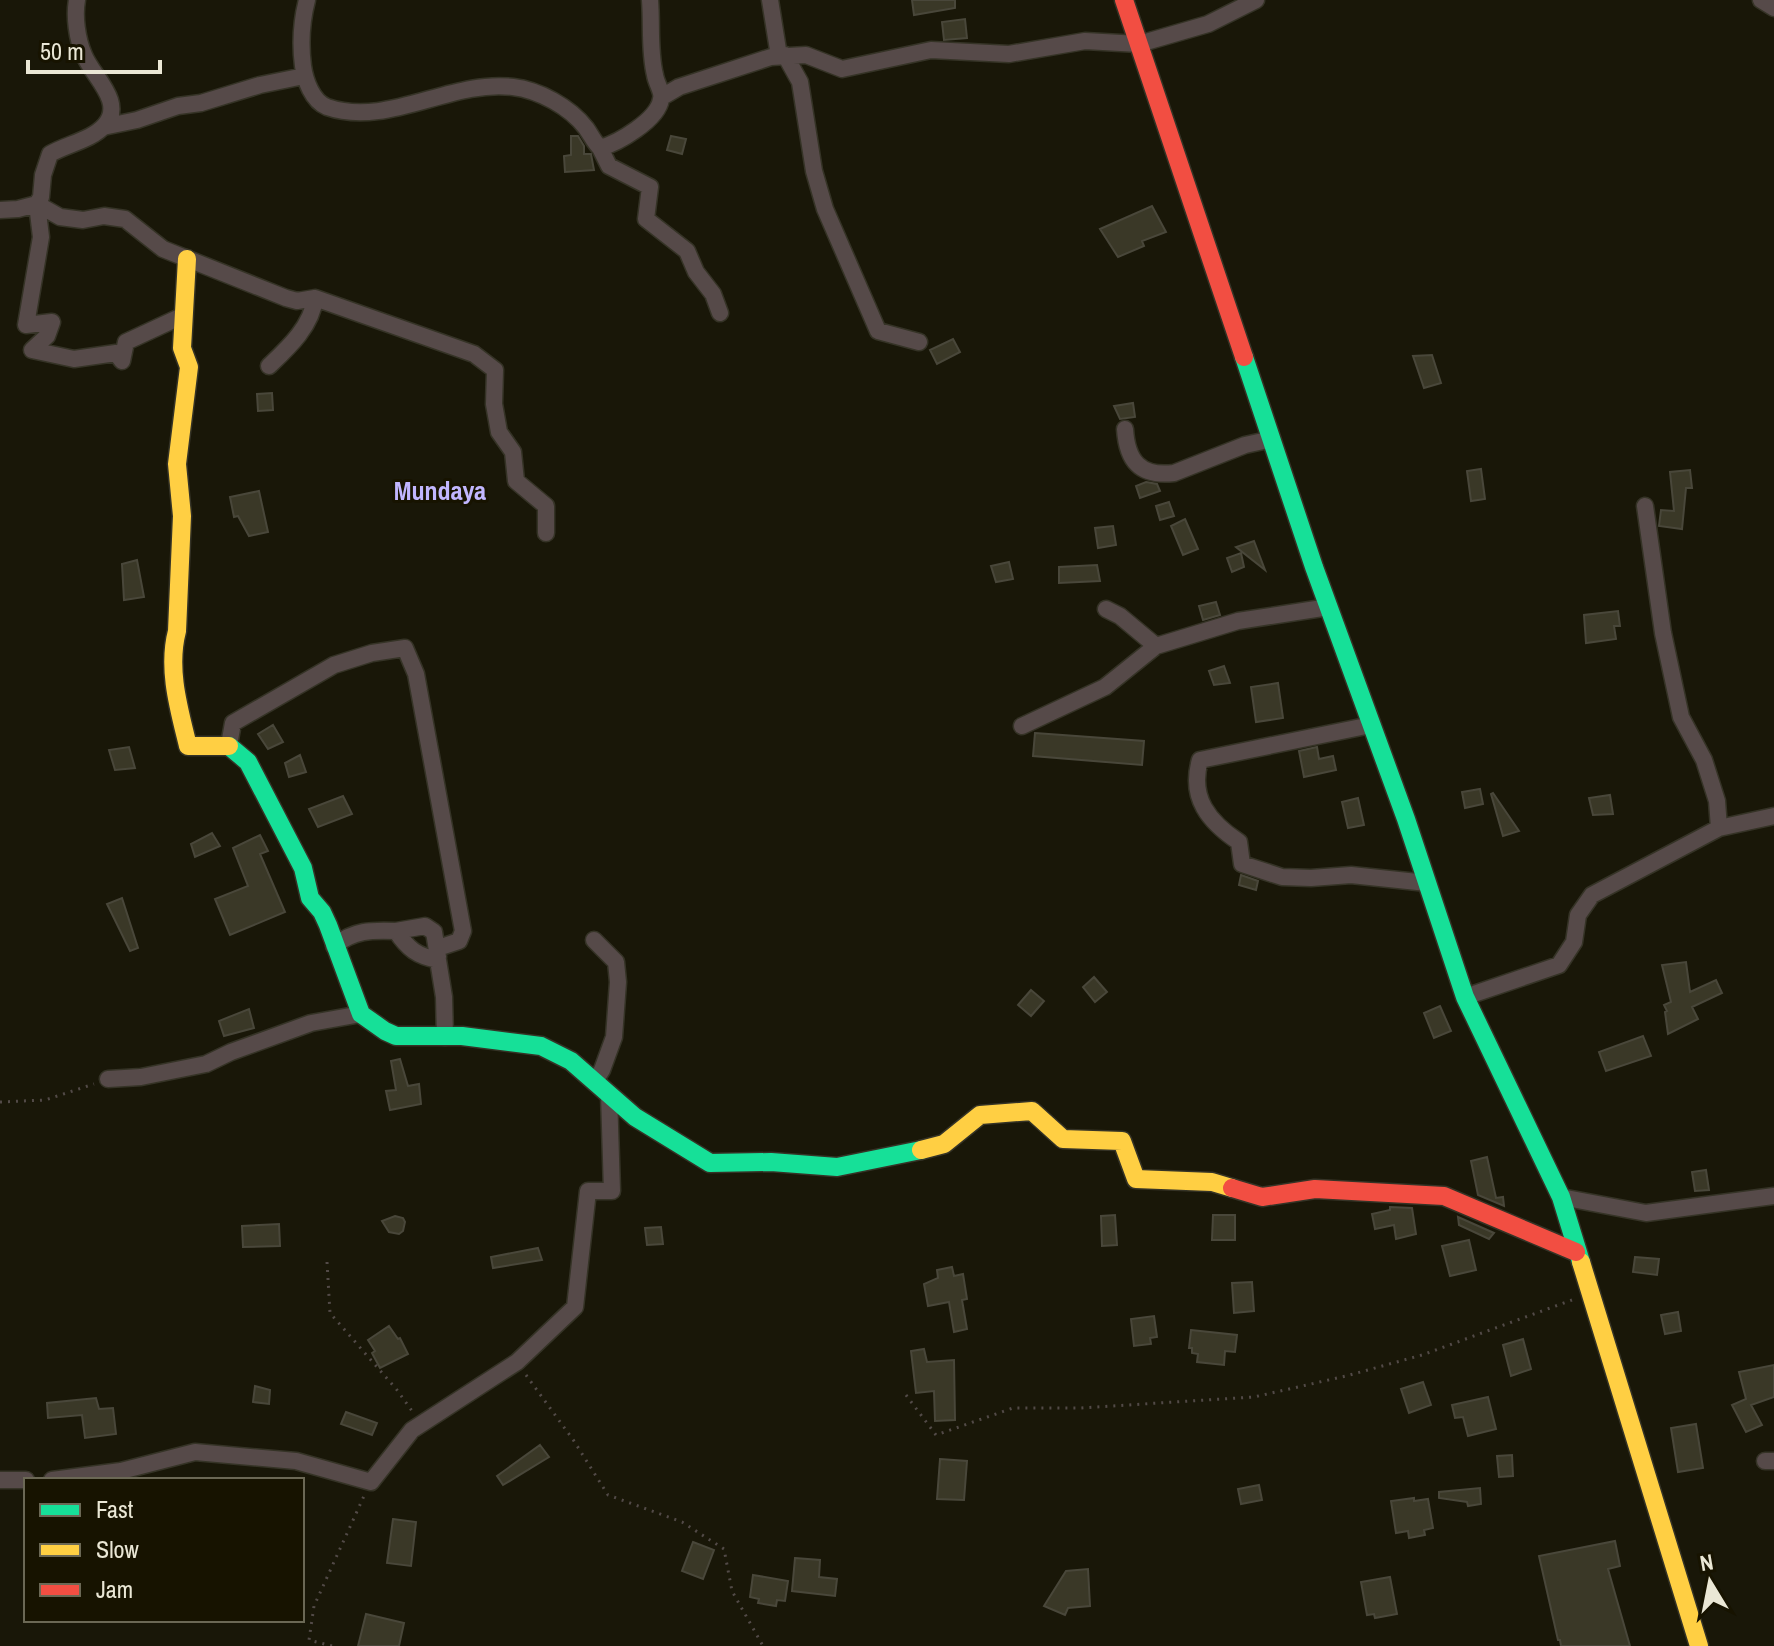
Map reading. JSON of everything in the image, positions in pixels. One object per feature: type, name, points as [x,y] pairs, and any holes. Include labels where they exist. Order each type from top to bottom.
[{"type":"street","points":[[77,0],[77,23],[84,55],[112,103],[112,113],[103,127]]},
{"type":"street","points":[[307,0],[300,39],[304,76],[319,102],[327,107],[357,111],[402,106],[478,87],[513,87],[536,93],[567,109],[586,128],[609,166],[650,187],[646,219],[687,251],[696,272],[713,294],[720,313]]},
{"type":"street","points":[[600,148],[615,144],[638,128],[657,110],[662,97],[652,59],[650,0]]},
{"type":"street","points":[[770,0],[782,55],[800,82],[814,171],[825,209],[878,331],[919,342]]},
{"type":"street","points":[[1124,0],[1329,607],[1465,997],[1561,1197],[1699,1646]]},
{"type":"street","points":[[662,97],[679,87],[782,55],[806,55],[842,69],[931,50],[1009,54],[1085,41],[1139,44],[1208,24],[1256,0]]},
{"type":"street","points":[[1761,0],[1774,8]]},
{"type":"street","points":[[182,316],[126,342],[122,361],[116,353],[74,359],[32,350],[47,336],[52,322],[26,325],[41,237],[37,204],[50,154],[103,127],[304,76]]},
{"type":"street","points":[[0,210],[37,204],[60,217],[125,219],[149,240],[187,259],[286,298],[297,301],[315,298],[474,354],[495,370],[494,404],[499,432],[513,452],[516,481],[546,506],[546,533]]},
{"type":"street","points":[[187,259],[182,348],[189,367],[177,464],[182,527],[177,631],[172,649],[176,696],[188,746],[229,745],[237,748],[248,762],[303,868],[310,898],[322,912],[361,1014],[396,1036],[462,1036],[541,1046],[571,1061],[635,1117],[710,1163],[850,1165],[944,1144],[980,1115],[1032,1111],[1063,1139],[1122,1141],[1136,1179],[1212,1182],[1262,1197],[1315,1189],[1444,1196],[1576,1252]]},
{"type":"street","points":[[269,366],[303,328],[315,298]]},
{"type":"street","points":[[1125,429],[1126,450],[1139,468],[1163,474],[1272,439]]},
{"type":"street","points":[[1645,506],[1663,633],[1681,717],[1704,760],[1717,801],[1719,828]]},
{"type":"street","points":[[1022,726],[1105,687],[1156,646],[1238,621],[1329,607]]},
{"type":"street","points":[[1106,609],[1120,616],[1156,646]]},
{"type":"street","points":[[229,745],[233,723],[334,665],[372,653],[405,648],[416,674],[463,931],[459,941],[438,954],[419,956],[407,947],[396,931]]},
{"type":"street","points":[[1371,725],[1200,760],[1196,775],[1198,799],[1208,817],[1239,842],[1242,864],[1262,872],[1282,877],[1351,875],[1427,883]]},
{"type":"street","points":[[1465,997],[1559,965],[1574,942],[1578,915],[1592,895],[1719,828],[1774,816]]},
{"type":"street","points":[[334,946],[355,932],[396,931],[425,926],[434,932],[444,997],[445,1037]]},
{"type":"street","points":[[594,940],[616,962],[618,982],[614,1037],[595,1081]]},
{"type":"street","points":[[108,1079],[141,1077],[206,1064],[311,1023],[361,1014]]},
{"type":"street","points":[[67,1478],[121,1471],[195,1452],[296,1461],[371,1482],[412,1430],[517,1362],[575,1307],[588,1191],[612,1191],[609,1094]]},
{"type":"street","points":[[1561,1197],[1646,1213],[1774,1196]]},
{"type":"street","points":[[0,1480],[24,1480]]},
{"type":"path","points":[[0,1102],[45,1100],[108,1079]]},
{"type":"path","points":[[327,1262],[330,1313],[397,1390],[421,1424]]},
{"type":"path","points":[[906,1395],[936,1435],[1013,1408],[1080,1408],[1254,1397],[1422,1355],[1590,1294]]},
{"type":"path","points":[[517,1362],[574,1441],[608,1495],[682,1522],[724,1549],[732,1591],[763,1646]]},
{"type":"path","points":[[332,1646],[309,1640],[314,1606],[371,1482]]},
{"type":"building","points":[[912,0],[955,0],[955,8],[914,15]]},
{"type":"building","points":[[965,19],[967,38],[944,40],[942,22]]},
{"type":"building","points":[[571,136],[578,136],[584,146],[584,154],[591,154],[594,170],[565,172],[564,156],[571,155]]},
{"type":"building","points":[[671,136],[686,139],[682,154],[667,150]]},
{"type":"building","points":[[1152,206],[1166,232],[1142,241],[1144,246],[1118,257],[1100,229]]},
{"type":"building","points":[[953,339],[960,352],[937,364],[930,350]]},
{"type":"building","points":[[1432,355],[1441,383],[1424,388],[1413,356]]},
{"type":"building","points":[[272,393],[273,410],[258,411],[257,394]]},
{"type":"building","points":[[1133,403],[1135,417],[1120,419],[1114,406]]},
{"type":"building","points":[[1481,469],[1485,499],[1471,501],[1467,471]]},
{"type":"building","points":[[1690,470],[1692,488],[1686,488],[1682,529],[1659,526],[1661,510],[1674,511],[1670,472]]},
{"type":"building","points":[[1146,482],[1157,484],[1160,491],[1140,498],[1136,486]]},
{"type":"building","points":[[259,491],[268,532],[249,536],[238,516],[234,517],[230,497]]},
{"type":"building","points":[[1169,502],[1174,516],[1160,520],[1156,506]]},
{"type":"building","points":[[1185,519],[1198,549],[1183,555],[1171,526]]},
{"type":"building","points":[[1113,526],[1116,545],[1098,548],[1095,528]]},
{"type":"building","points":[[1254,541],[1265,570],[1236,547]]},
{"type":"building","points":[[1241,553],[1244,567],[1232,572],[1227,558]]},
{"type":"building","points":[[137,560],[144,597],[124,600],[122,564]]},
{"type":"building","points":[[1009,562],[1013,579],[996,582],[991,566]]},
{"type":"building","points":[[1097,565],[1100,581],[1059,583],[1059,567]]},
{"type":"building","points":[[1216,602],[1220,615],[1203,620],[1199,606]]},
{"type":"building","points":[[1618,611],[1620,626],[1614,626],[1616,639],[1586,643],[1584,615]]},
{"type":"building","points":[[1224,666],[1230,683],[1214,685],[1209,671]]},
{"type":"building","points":[[1278,683],[1283,718],[1256,722],[1251,687]]},
{"type":"building","points":[[273,725],[283,742],[268,749],[258,734]]},
{"type":"building","points":[[1035,733],[1144,741],[1142,765],[1033,756]]},
{"type":"building","points":[[129,747],[135,768],[115,770],[109,750]]},
{"type":"building","points":[[1317,747],[1319,759],[1333,756],[1336,770],[1304,777],[1299,751]]},
{"type":"building","points":[[300,755],[306,772],[289,777],[285,763]]},
{"type":"building","points":[[1480,789],[1483,804],[1465,808],[1462,792]]},
{"type":"building","points":[[1493,793],[1519,831],[1503,836]]},
{"type":"building","points":[[1610,795],[1613,814],[1593,815],[1589,798]]},
{"type":"building","points":[[343,796],[352,814],[318,827],[309,809]]},
{"type":"building","points":[[1358,798],[1364,825],[1348,828],[1342,802]]},
{"type":"building","points":[[212,833],[220,846],[195,857],[191,844]]},
{"type":"building","points":[[260,835],[268,851],[260,854],[285,912],[230,935],[215,899],[248,886],[233,848]]},
{"type":"building","points":[[1241,875],[1258,881],[1256,890],[1239,885]]},
{"type":"building","points":[[122,898],[138,948],[130,951],[107,904]]},
{"type":"building","points":[[1686,962],[1690,992],[1716,980],[1722,993],[1692,1007],[1698,1019],[1668,1034],[1664,1005],[1671,1002],[1662,965]]},
{"type":"building","points":[[1094,977],[1107,992],[1095,1002],[1083,987]]},
{"type":"building","points":[[1031,990],[1044,1001],[1031,1016],[1018,1005]]},
{"type":"building","points":[[1440,1006],[1451,1031],[1434,1038],[1424,1013]]},
{"type":"building","points":[[249,1009],[254,1028],[224,1036],[219,1021]]},
{"type":"building","points":[[1643,1036],[1651,1056],[1606,1071],[1599,1052]]},
{"type":"building","points":[[400,1059],[408,1086],[419,1084],[421,1104],[390,1110],[386,1091],[396,1090],[391,1061]]},
{"type":"building","points":[[1487,1157],[1496,1198],[1503,1197],[1504,1206],[1478,1195],[1471,1161]]},
{"type":"building","points":[[1706,1170],[1709,1190],[1695,1191],[1692,1172]]},
{"type":"building","points":[[1390,1207],[1412,1208],[1416,1234],[1396,1239],[1394,1225],[1375,1229],[1372,1214],[1390,1210]]},
{"type":"building","points":[[1115,1215],[1117,1245],[1102,1246],[1101,1216]]},
{"type":"building","points":[[1213,1215],[1235,1215],[1235,1240],[1212,1240]]},
{"type":"building","points":[[395,1216],[403,1218],[405,1222],[399,1234],[389,1232],[382,1221]]},
{"type":"building","points":[[1458,1217],[1494,1233],[1489,1239],[1459,1225]]},
{"type":"building","points":[[279,1224],[280,1246],[243,1247],[242,1226]]},
{"type":"building","points":[[661,1227],[663,1244],[647,1245],[645,1228]]},
{"type":"building","points":[[1469,1240],[1476,1270],[1450,1276],[1442,1246]]},
{"type":"building","points":[[538,1248],[542,1260],[493,1268],[491,1257]]},
{"type":"building","points":[[1635,1257],[1659,1259],[1657,1275],[1633,1272]]},
{"type":"building","points":[[952,1267],[954,1276],[963,1274],[967,1299],[962,1300],[967,1329],[954,1332],[949,1302],[928,1306],[924,1284],[938,1278],[937,1270]]},
{"type":"building","points":[[1252,1282],[1254,1311],[1234,1313],[1232,1283]]},
{"type":"building","points":[[1678,1312],[1681,1331],[1665,1334],[1661,1315]]},
{"type":"building","points":[[1154,1316],[1157,1337],[1150,1338],[1151,1344],[1134,1346],[1131,1319]]},
{"type":"building","points":[[389,1326],[408,1354],[380,1368],[368,1340]]},
{"type":"building","points":[[1191,1330],[1237,1335],[1235,1352],[1225,1351],[1224,1365],[1197,1362],[1198,1354],[1192,1353],[1192,1348],[1189,1348]]},
{"type":"building","points":[[1523,1339],[1531,1369],[1511,1376],[1503,1345]]},
{"type":"building","points":[[924,1349],[927,1362],[954,1360],[955,1420],[935,1421],[934,1391],[916,1393],[911,1351]]},
{"type":"building","points":[[1774,1365],[1774,1397],[1751,1405],[1762,1425],[1746,1432],[1732,1405],[1746,1399],[1739,1372]]},
{"type":"building","points":[[1423,1382],[1431,1405],[1409,1413],[1401,1389]]},
{"type":"building","points":[[255,1386],[270,1390],[269,1404],[253,1402]]},
{"type":"building","points":[[1488,1397],[1496,1429],[1468,1436],[1463,1417],[1455,1418],[1452,1405]]},
{"type":"building","points":[[96,1398],[99,1409],[113,1408],[116,1434],[85,1438],[82,1415],[48,1418],[47,1403]]},
{"type":"building","points":[[346,1412],[377,1423],[372,1435],[341,1424]]},
{"type":"building","points":[[1696,1424],[1703,1468],[1678,1472],[1671,1428]]},
{"type":"building","points":[[540,1445],[549,1457],[503,1485],[497,1476]]},
{"type":"building","points":[[1512,1455],[1513,1476],[1499,1477],[1497,1456]]},
{"type":"building","points":[[940,1459],[967,1461],[964,1500],[937,1499]]},
{"type":"building","points":[[1259,1485],[1262,1500],[1241,1504],[1238,1489]]},
{"type":"building","points":[[1480,1488],[1481,1504],[1468,1506],[1467,1502],[1439,1498],[1439,1492]]},
{"type":"building","points":[[1414,1498],[1414,1501],[1428,1499],[1433,1528],[1424,1530],[1425,1535],[1409,1538],[1408,1531],[1396,1533],[1391,1501]]},
{"type":"building","points":[[393,1519],[416,1522],[411,1566],[387,1563]]},
{"type":"building","points":[[1615,1541],[1620,1566],[1608,1569],[1630,1646],[1561,1646],[1539,1556]]},
{"type":"building","points":[[693,1542],[714,1550],[703,1579],[682,1571]]},
{"type":"building","points":[[795,1558],[820,1560],[819,1577],[837,1579],[835,1596],[792,1591]]},
{"type":"building","points":[[1088,1569],[1090,1606],[1068,1608],[1065,1615],[1044,1606],[1066,1571]]},
{"type":"building","points":[[753,1575],[788,1581],[785,1601],[777,1600],[776,1606],[758,1603],[759,1599],[750,1597]]},
{"type":"building","points":[[1390,1577],[1397,1614],[1375,1618],[1374,1614],[1367,1615],[1361,1582]]},
{"type":"building","points":[[366,1614],[404,1623],[399,1646],[358,1646]]},
{"type":"traffic: fast","points":[[1244,357],[1465,997],[1561,1197],[1581,1262]]},
{"type":"traffic: fast","points":[[229,746],[248,762],[303,868],[310,898],[328,925],[361,1014],[385,1031],[396,1036],[462,1036],[541,1046],[571,1061],[635,1117],[710,1163],[771,1162],[837,1167],[921,1150]]},
{"type":"traffic: slow","points":[[187,259],[182,348],[189,367],[177,464],[182,516],[174,674],[188,746],[229,746]]},
{"type":"traffic: slow","points":[[921,1150],[944,1144],[980,1115],[1032,1111],[1063,1139],[1122,1141],[1136,1179],[1212,1182],[1232,1188]]},
{"type":"traffic: slow","points":[[1581,1262],[1699,1646]]},
{"type":"traffic: jam","points":[[1124,0],[1244,357]]},
{"type":"traffic: jam","points":[[1232,1188],[1262,1197],[1315,1189],[1444,1196],[1576,1252]]},
{"type":"district","name":"Mundaya","points":[[440,490]]}]
